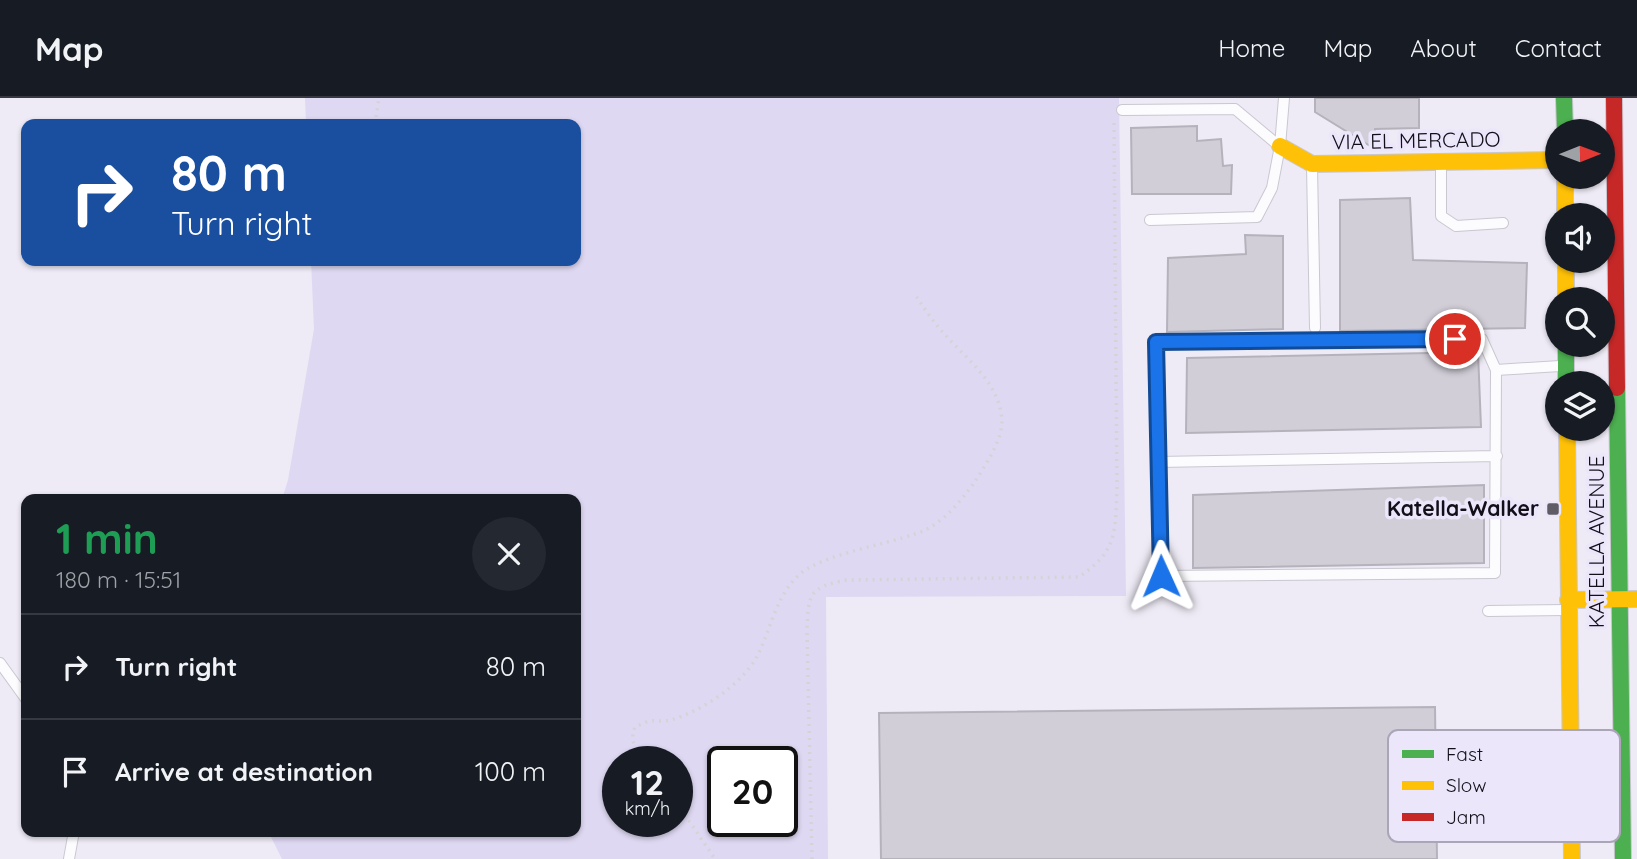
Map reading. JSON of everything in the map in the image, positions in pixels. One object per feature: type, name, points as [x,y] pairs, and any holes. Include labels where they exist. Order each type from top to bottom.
[{"type":"main road","points":[[1564,98],[1564,119]]},
{"type":"main road","name":"KATELLA AVENUE","points":[[1614,98],[1622,309],[1619,599],[1623,859]]},
{"type":"main road","name":"VIA EL MERCADO","points":[[1280,146],[1312,164],[1545,160]]},
{"type":"main road","points":[[1566,357],[1566,371]]},
{"type":"main road","name":"KATELLA AVENUE","points":[[1567,441],[1570,730]]},
{"type":"main road","points":[[1568,605],[1637,599]]},
{"type":"lane","points":[[1150,220],[1257,217],[1272,188],[1280,146],[1284,98]]},
{"type":"lane","points":[[1118,110],[1235,109],[1280,146]]},
{"type":"lane","points":[[1441,162],[1441,216],[1456,226],[1503,223]]},
{"type":"lane","points":[[1312,164],[1315,328]]},
{"type":"lane","points":[[1482,339],[1496,370],[1497,456],[1495,573],[1161,576],[1156,342],[1482,339]]},
{"type":"lane","points":[[1496,370],[1566,365]]},
{"type":"lane","points":[[1158,461],[1497,456]]},
{"type":"lane","points":[[1488,611],[1568,605]]},
{"type":"lane","points":[[0,663],[21,692]]},
{"type":"lane","points":[[69,859],[73,837]]},
{"type":"path","points":[[376,119],[379,98]]},
{"type":"path","points":[[812,859],[807,631],[808,608],[813,593],[824,584],[847,580],[1079,577],[1097,565],[1110,547],[1115,528],[1117,490],[1118,110]]},
{"type":"path","points":[[634,746],[631,737],[635,727],[651,721],[668,720],[692,711],[737,680],[755,659],[776,609],[800,574],[819,563],[922,532],[956,507],[978,477],[998,439],[1002,422],[999,402],[981,371],[941,331],[916,296]]},
{"type":"path","points":[[693,827],[715,859]]},
{"type":"shaded area","points":[[305,98],[1119,98],[1126,596],[826,597],[828,859],[282,859],[271,837],[581,837],[581,494],[284,494],[314,329],[311,266],[581,266],[581,119],[306,119]]},
{"type":"building","points":[[1315,98],[1419,98],[1419,128],[1375,129],[1375,149],[1315,112]]},
{"type":"building","points":[[1197,126],[1197,141],[1221,139],[1223,166],[1232,165],[1231,194],[1132,194],[1131,128]]},
{"type":"building","points":[[1410,198],[1413,260],[1527,263],[1525,328],[1340,331],[1340,200]]},
{"type":"building","points":[[1245,235],[1283,236],[1283,329],[1167,332],[1168,258],[1246,254]]},
{"type":"building","points":[[1478,352],[1481,427],[1186,433],[1187,358]]},
{"type":"building","points":[[1484,485],[1484,563],[1193,568],[1193,495]]},
{"type":"building","points":[[1435,707],[1435,730],[1388,730],[1388,842],[1437,842],[1437,859],[881,859],[879,713]]},
{"type":"traffic: fast","points":[[1564,98],[1565,119]]},
{"type":"traffic: fast","points":[[1566,357],[1566,371]]},
{"type":"traffic: fast","points":[[1617,388],[1623,859]]},
{"type":"traffic: slow","points":[[1280,146],[1312,164],[1545,160]]},
{"type":"traffic: slow","points":[[1565,189],[1565,203]]},
{"type":"traffic: slow","points":[[1566,273],[1566,287]]},
{"type":"traffic: slow","points":[[1567,441],[1570,730]]},
{"type":"traffic: slow","points":[[1568,600],[1637,599]]},
{"type":"traffic: slow","points":[[1572,842],[1572,859]]},
{"type":"traffic: jam","points":[[1614,98],[1617,388]]},
{"type":"place","name":"Katella-Walker","points":[[1553,509]]},
{"type":"route","points":[[1161,576],[1156,342],[1455,339]]}]
